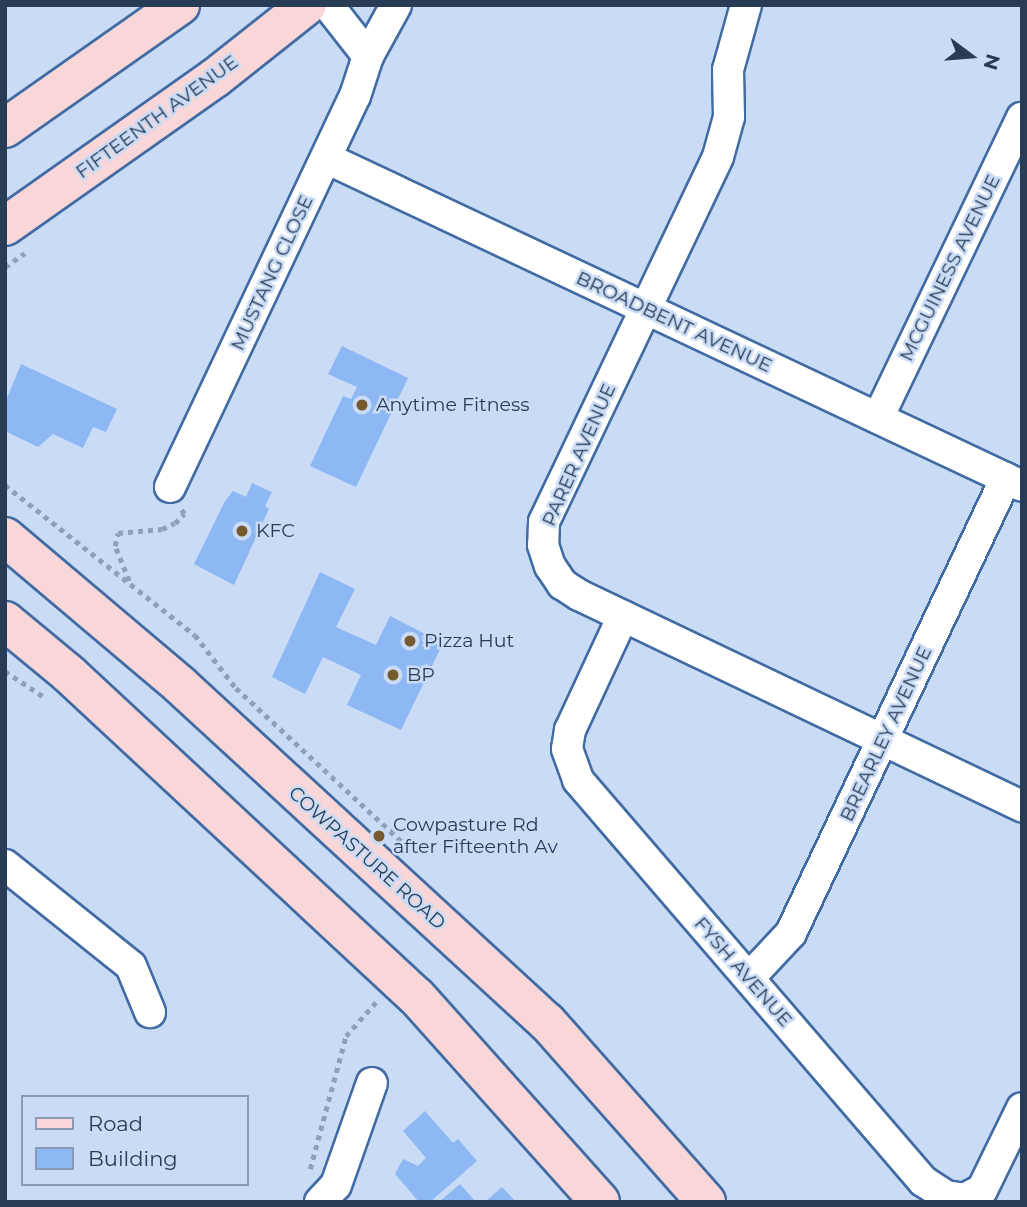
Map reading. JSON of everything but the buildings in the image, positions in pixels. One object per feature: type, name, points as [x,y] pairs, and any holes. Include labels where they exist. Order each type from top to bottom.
[{"type":"main road","points":[[5,128],[180,5]]},
{"type":"main road","name":"FIFTEENTH AVENUE","points":[[5,226],[215,78],[307,5]]},
{"type":"main road","name":"COWPASTURE ROAD","points":[[5,537],[180,685],[547,1022],[706,1202]]},
{"type":"main road","points":[[5,621],[109,710],[416,996],[600,1202]]},
{"type":"street","points":[[328,5],[368,56]]},
{"type":"street","name":"MUSTANG CLOSE","points":[[170,487],[326,158],[368,56],[396,5]]},
{"type":"street","name":"PARER AVENUE","points":[[746,5],[728,70],[729,117],[718,156],[544,522],[543,545],[550,566],[562,584],[623,616],[1022,806]]},
{"type":"street","name":"MCGUINESS AVENUE","points":[[878,418],[1022,118]]},
{"type":"street","name":"BROADBENT AVENUE","points":[[326,158],[1014,482]]},
{"type":"street","name":"BREARLEY AVENUE","points":[[749,978],[792,933],[883,740],[1014,482]]},
{"type":"street","name":"FYSH AVENUE","points":[[623,616],[570,730],[567,748],[570,769],[923,1181],[946,1196],[964,1199],[982,1190],[1022,1108]]},
{"type":"street","points":[[5,865],[131,966],[150,1012]]},
{"type":"street","points":[[326,1191],[372,1083]]},
{"type":"path","points":[[130,582],[115,546],[118,533],[175,523],[184,514],[170,487]]},
{"type":"path","points":[[326,1191],[345,1036],[355,1020],[385,995]]},
{"type":"place","name":"Anytime Fitness","points":[[362,405]]},
{"type":"place","name":"KFC","points":[[242,531]]},
{"type":"place","name":"Pizza Hut","points":[[410,641]]},
{"type":"place","name":"BP","points":[[393,675]]},
{"type":"place","name":"Cowpasture Rd after Fifteenth Av","points":[[379,836]]}]
